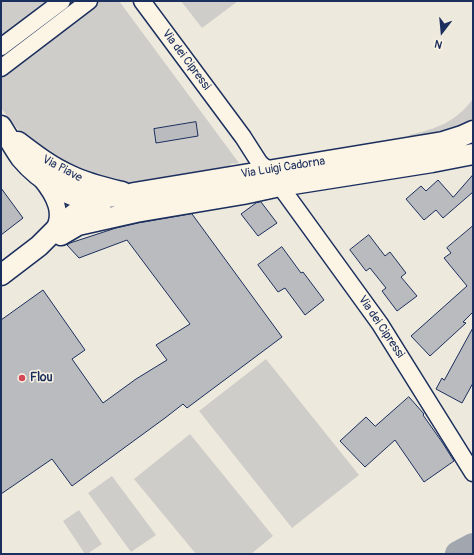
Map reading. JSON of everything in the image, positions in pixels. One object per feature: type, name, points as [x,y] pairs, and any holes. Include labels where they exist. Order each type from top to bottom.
[{"type":"street","points":[[1,47],[62,1]]},
{"type":"street","points":[[1,68],[89,1]]},
{"type":"street","name":"Via dei Cipressi","points":[[142,1],[243,137],[261,165],[267,168],[278,178],[380,324],[473,473]]},
{"type":"street","name":"Via Piave","points":[[1,126],[20,156],[52,195],[56,204],[57,223],[55,229],[45,240]]},
{"type":"street","name":"Via Piave","points":[[1,126],[25,147],[69,176],[121,192],[135,202]]},
{"type":"street","name":"Via Luigi Cadorna","points":[[1,275],[45,240],[68,218],[93,203],[135,202],[243,194],[278,178],[443,142],[473,131]]},
{"type":"street","name":"Via Luigi Cadorna","points":[[278,178],[432,162],[473,154]]},
{"type":"street","name":"Via Piave","points":[[36,174],[60,189],[93,203]]},
{"type":"street","name":"Via Luigi Cadorna","points":[[45,240],[135,202]]},
{"type":"shaded area","points":[[1,1],[53,1],[1,41]]},
{"type":"shaded area","points":[[99,1],[119,1],[239,163],[230,164],[231,169],[133,185],[116,184],[79,173],[21,133],[1,108],[1,74]]},
{"type":"shaded area","points":[[181,1],[238,1],[202,28]]},
{"type":"shaded area","points":[[473,99],[473,118],[467,123],[450,132],[409,138],[409,135],[429,130],[452,119],[459,114]]},
{"type":"shaded area","points":[[266,359],[359,475],[292,528],[199,411]]},
{"type":"shaded area","points":[[190,434],[273,536],[251,554],[196,554],[134,479]]},
{"type":"shaded area","points":[[112,476],[156,535],[131,552],[88,493]]},
{"type":"shaded area","points":[[79,510],[102,544],[87,554],[85,554],[63,521]]},
{"type":"building","points":[[196,122],[198,136],[156,143],[154,129]]},
{"type":"building","points":[[473,175],[473,192],[443,218],[436,210],[424,220],[406,199],[421,186],[426,191],[438,180],[453,197]]},
{"type":"building","points":[[1,188],[23,218],[1,235]]},
{"type":"building","points":[[261,202],[277,223],[258,236],[241,214],[256,203]]},
{"type":"building","points":[[192,214],[282,337],[187,408],[183,404],[72,486],[52,459],[1,494],[1,320],[43,290],[85,350],[72,359],[103,403],[136,379],[167,360],[156,345],[190,324],[127,240],[79,258],[67,245],[116,228]]},
{"type":"building","points":[[473,226],[473,312],[463,322],[466,323],[430,356],[411,336],[467,286],[444,258],[451,253],[447,248]]},
{"type":"building","points":[[369,235],[385,256],[390,252],[406,273],[401,277],[417,296],[397,311],[382,291],[386,288],[370,268],[366,271],[350,250]]},
{"type":"building","points":[[282,247],[301,273],[303,272],[324,300],[305,315],[285,288],[278,292],[258,265]]},
{"type":"building","points":[[473,328],[473,383],[462,403],[436,389],[442,378],[444,380]]},
{"type":"building","points":[[409,397],[424,414],[423,415],[454,461],[424,482],[395,440],[365,467],[340,441],[366,417],[375,426]]},
{"type":"waterway","points":[[458,554],[473,546]]},
{"type":"place","name":"Flou","points":[[22,378]]}]
